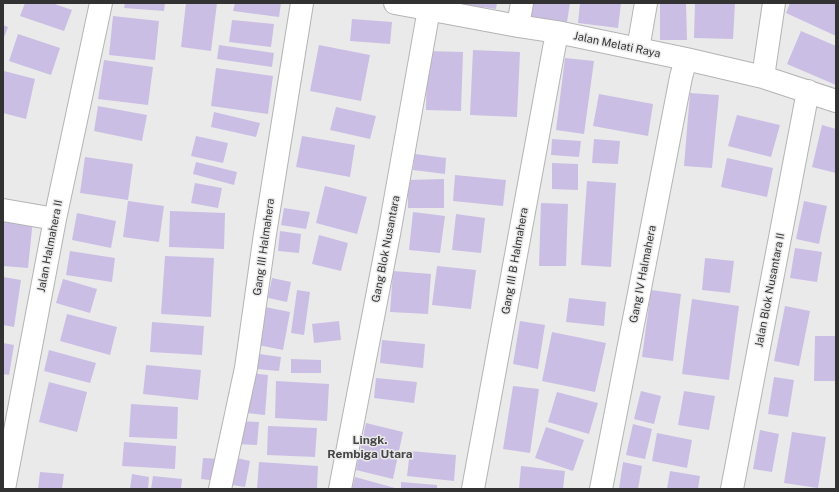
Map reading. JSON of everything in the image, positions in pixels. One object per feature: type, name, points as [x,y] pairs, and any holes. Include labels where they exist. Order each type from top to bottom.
[{"type":"street","name":"Jalan Halmahera II","points":[[4,489],[55,219],[101,3]]},
{"type":"street","name":"Gang III Halmahera","points":[[220,489],[246,368],[265,234],[302,3]]},
{"type":"street","name":"Jalan Melati Raya","points":[[398,3],[557,32],[686,59],[763,77],[836,101]]},
{"type":"street","points":[[518,26],[522,3]]},
{"type":"street","points":[[638,49],[646,3]]},
{"type":"street","points":[[763,77],[774,3]]},
{"type":"street","name":"Gang Blok Nusantara","points":[[340,489],[390,226],[429,9]]},
{"type":"street","name":"Gang III B Halmahera","points":[[473,489],[557,32]]},
{"type":"street","name":"Gang IV Halmahera","points":[[601,489],[681,77],[686,59]]},
{"type":"street","name":"Jalan Blok Nusantara II","points":[[732,489],[808,91]]},
{"type":"street","points":[[3,210],[55,219]]},
{"type":"building","points":[[25,3],[52,3],[72,10],[64,31],[20,16]]},
{"type":"building","points":[[125,3],[165,3],[164,11],[124,8]]},
{"type":"building","points":[[186,3],[217,3],[211,51],[181,47]]},
{"type":"building","points":[[235,3],[281,3],[279,17],[233,11]]},
{"type":"building","points":[[459,3],[497,3],[496,9]]},
{"type":"building","points":[[531,3],[570,3],[567,22],[529,17]]},
{"type":"building","points":[[580,3],[621,3],[618,28],[578,23]]},
{"type":"building","points":[[660,3],[686,3],[687,40],[660,40]]},
{"type":"building","points":[[695,3],[735,3],[733,39],[694,38]]},
{"type":"building","points":[[790,3],[836,3],[836,36],[786,13]]},
{"type":"building","points":[[113,16],[159,21],[155,60],[109,55]]},
{"type":"building","points":[[352,19],[392,22],[390,44],[350,41]]},
{"type":"building","points":[[232,20],[274,24],[271,47],[229,42]]},
{"type":"building","points":[[3,25],[8,27],[3,40]]},
{"type":"building","points":[[801,31],[836,46],[836,85],[787,64]]},
{"type":"building","points":[[18,34],[60,48],[51,75],[9,61]]},
{"type":"building","points":[[219,45],[274,53],[272,67],[217,59]]},
{"type":"building","points":[[319,45],[370,55],[361,101],[310,91]]},
{"type":"building","points":[[473,50],[520,52],[517,117],[470,115]]},
{"type":"building","points":[[427,51],[463,52],[461,111],[426,110]]},
{"type":"building","points":[[565,58],[594,61],[584,134],[556,130]]},
{"type":"building","points":[[104,60],[153,67],[148,105],[98,99]]},
{"type":"building","points":[[216,68],[273,76],[268,114],[211,106]]},
{"type":"building","points":[[4,71],[35,79],[26,119],[3,113]]},
{"type":"building","points":[[690,93],[719,95],[712,168],[684,166]]},
{"type":"building","points":[[599,94],[653,104],[648,136],[593,126]]},
{"type":"building","points":[[98,106],[147,115],[142,141],[94,131]]},
{"type":"building","points":[[336,107],[376,116],[370,139],[330,130]]},
{"type":"building","points":[[214,112],[260,123],[256,137],[211,127]]},
{"type":"building","points":[[737,115],[780,125],[771,157],[728,146]]},
{"type":"building","points":[[822,125],[836,129],[836,173],[812,167]]},
{"type":"building","points":[[196,136],[228,143],[223,163],[191,156]]},
{"type":"building","points":[[302,136],[355,145],[350,177],[296,167]]},
{"type":"building","points":[[552,139],[581,141],[579,157],[551,155]]},
{"type":"building","points":[[594,139],[620,141],[618,164],[592,163]]},
{"type":"building","points":[[415,154],[446,158],[445,174],[413,170]]},
{"type":"building","points":[[85,157],[133,164],[128,200],[80,193]]},
{"type":"building","points":[[727,158],[773,168],[767,197],[721,187]]},
{"type":"building","points":[[196,162],[237,172],[234,185],[193,174]]},
{"type":"building","points":[[552,163],[578,164],[578,190],[552,189]]},
{"type":"building","points":[[455,175],[506,180],[503,206],[453,201]]},
{"type":"building","points":[[444,179],[444,208],[408,208],[408,180]]},
{"type":"building","points":[[587,181],[616,183],[611,267],[581,265]]},
{"type":"building","points":[[195,183],[222,188],[218,208],[191,203]]},
{"type":"building","points":[[325,186],[367,197],[357,234],[316,223]]},
{"type":"building","points":[[128,201],[164,206],[159,242],[123,237]]},
{"type":"building","points":[[804,201],[827,206],[819,244],[796,239]]},
{"type":"building","points":[[541,203],[568,204],[566,266],[539,266]]},
{"type":"building","points":[[284,208],[310,212],[306,229],[281,225]]},
{"type":"building","points":[[170,211],[225,213],[224,249],[169,247]]},
{"type":"building","points":[[413,212],[445,216],[440,253],[409,250]]},
{"type":"building","points":[[77,213],[116,221],[111,248],[72,240]]},
{"type":"building","points":[[456,214],[485,218],[481,253],[452,250]]},
{"type":"building","points":[[3,216],[33,219],[28,268],[3,266]]},
{"type":"building","points":[[280,231],[301,234],[299,253],[278,251]]},
{"type":"building","points":[[319,235],[348,243],[341,271],[312,264]]},
{"type":"building","points":[[795,248],[822,252],[817,282],[790,278]]},
{"type":"building","points":[[70,251],[115,258],[112,282],[66,275]]},
{"type":"building","points":[[165,256],[214,258],[211,317],[161,314]]},
{"type":"building","points":[[705,258],[734,261],[730,293],[702,290]]},
{"type":"building","points":[[437,266],[476,270],[471,309],[432,305]]},
{"type":"building","points":[[393,271],[431,274],[428,314],[390,312]]},
{"type":"building","points":[[3,277],[21,280],[14,327],[3,325]]},
{"type":"building","points":[[272,278],[291,282],[287,302],[268,298]]},
{"type":"building","points":[[63,279],[97,289],[90,313],[56,303]]},
{"type":"building","points":[[297,290],[310,292],[304,335],[291,333]]},
{"type":"building","points":[[651,290],[681,294],[673,361],[642,357]]},
{"type":"building","points":[[569,298],[606,302],[604,326],[566,322]]},
{"type":"building","points":[[692,299],[739,306],[729,380],[682,374]]},
{"type":"building","points":[[785,306],[810,311],[799,366],[774,361]]},
{"type":"building","points":[[265,307],[290,312],[283,350],[258,345]]},
{"type":"building","points":[[67,314],[117,327],[110,355],[60,341]]},
{"type":"building","points":[[339,321],[341,340],[314,343],[312,324]]},
{"type":"building","points":[[520,321],[545,325],[538,369],[513,364]]},
{"type":"building","points":[[152,322],[204,326],[202,355],[150,352]]},
{"type":"building","points":[[552,332],[606,343],[595,392],[542,381]]},
{"type":"building","points":[[815,336],[836,336],[836,381],[814,381]]},
{"type":"building","points":[[382,340],[425,344],[423,368],[380,363]]},
{"type":"building","points":[[3,343],[14,345],[9,375],[3,374]]},
{"type":"building","points":[[49,350],[96,363],[90,383],[44,371]]},
{"type":"building","points":[[259,354],[281,357],[279,371],[257,369]]},
{"type":"building","points":[[291,359],[321,360],[321,373],[291,373]]},
{"type":"building","points":[[146,365],[201,370],[198,400],[143,394]]},
{"type":"building","points":[[250,373],[268,375],[265,415],[247,413]]},
{"type":"building","points":[[774,377],[794,380],[788,417],[768,414]]},
{"type":"building","points":[[376,378],[417,382],[414,403],[374,398]]},
{"type":"building","points":[[276,381],[329,384],[327,421],[275,418]]},
{"type":"building","points":[[49,382],[87,392],[77,432],[39,422]]},
{"type":"building","points":[[513,386],[539,389],[530,453],[503,449]]},
{"type":"building","points":[[641,391],[661,396],[654,424],[634,419]]},
{"type":"building","points":[[684,391],[715,396],[709,430],[678,425]]},
{"type":"building","points":[[557,392],[598,403],[589,434],[548,422]]},
{"type":"building","points":[[131,404],[178,407],[177,439],[129,437]]},
{"type":"building","points":[[239,421],[259,422],[257,445],[237,444]]},
{"type":"building","points":[[366,423],[403,432],[393,479],[356,470]]},
{"type":"building","points":[[633,424],[652,429],[645,459],[626,455]]},
{"type":"building","points":[[268,426],[317,428],[315,457],[267,455]]},
{"type":"building","points":[[546,427],[584,440],[573,471],[535,458]]},
{"type":"building","points":[[760,430],[779,434],[772,472],[753,469]]},
{"type":"building","points":[[792,432],[826,437],[818,488],[784,483]]},
{"type":"building","points":[[657,433],[692,440],[687,468],[652,461]]},
{"type":"building","points":[[124,442],[176,446],[175,469],[122,466]]},
{"type":"building","points":[[410,451],[456,455],[454,481],[407,476]]},
{"type":"building","points":[[232,457],[250,461],[245,487],[226,484]]},
{"type":"building","points":[[203,458],[220,459],[218,481],[201,479]]},
{"type":"building","points":[[259,462],[318,466],[317,489],[257,489]]},
{"type":"building","points":[[623,462],[642,466],[638,489],[619,489]]},
{"type":"building","points":[[521,466],[565,471],[563,489],[519,489]]},
{"type":"building","points":[[670,471],[700,476],[698,489],[667,489]]},
{"type":"building","points":[[40,472],[64,474],[62,489],[38,489]]},
{"type":"building","points":[[132,474],[149,477],[148,489],[130,489]]},
{"type":"building","points":[[153,476],[182,479],[181,489],[151,489]]},
{"type":"building","points":[[355,477],[395,488],[352,489]]},
{"type":"building","points":[[401,482],[437,485],[437,489],[401,489]]},
{"type":"district","name":"Lingk. Rembiga Utara","points":[[370,447]]}]
